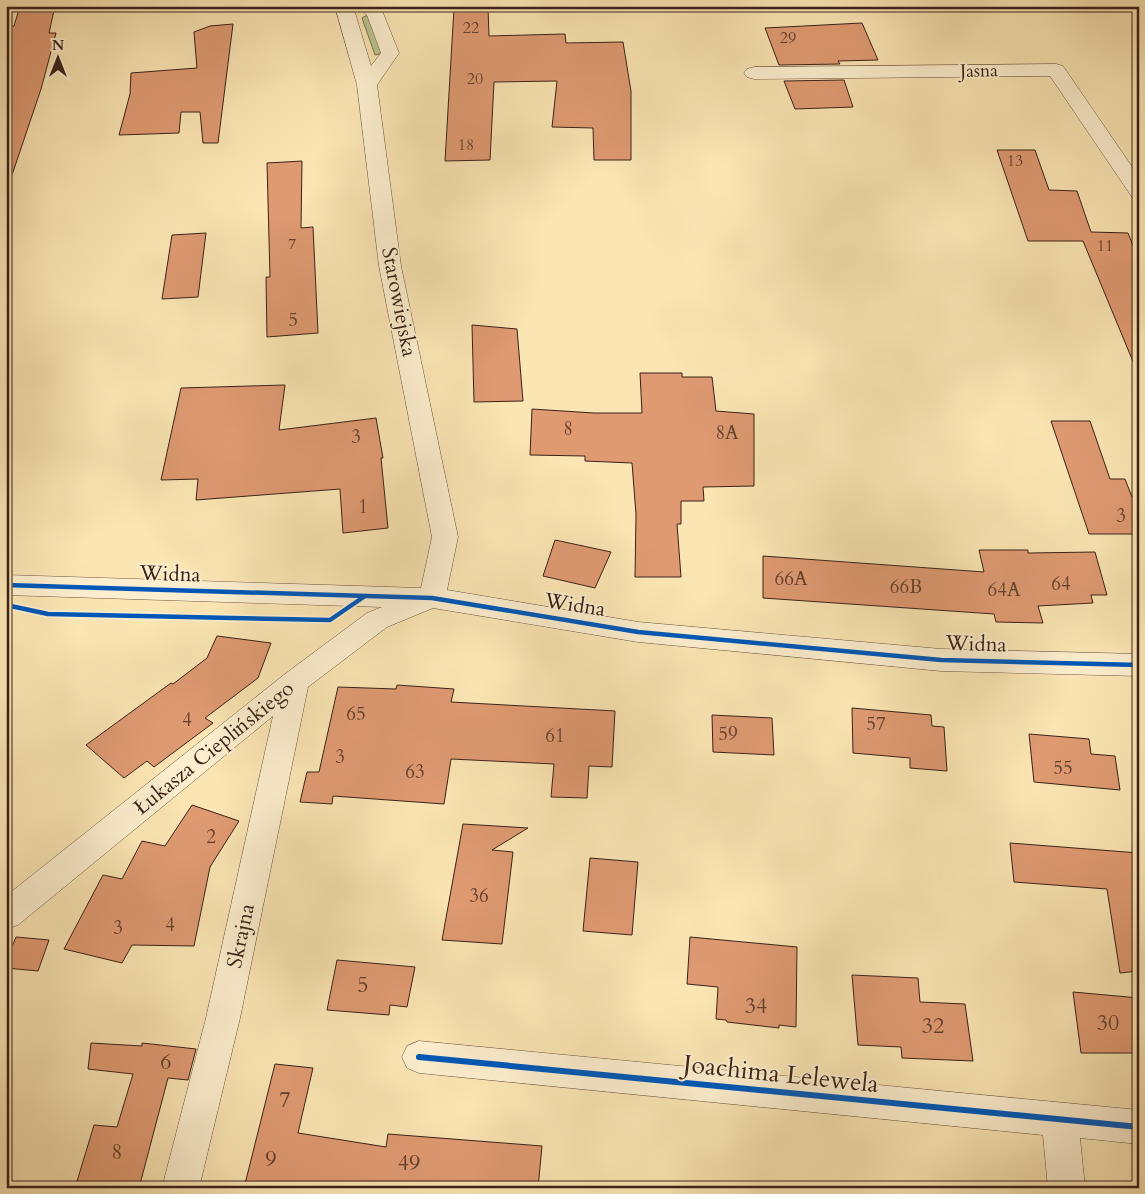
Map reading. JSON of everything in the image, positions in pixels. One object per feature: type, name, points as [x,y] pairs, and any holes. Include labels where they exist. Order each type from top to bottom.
[{"type":"street","name":"Starowiejska","points":[[344,6],[366,85],[390,266],[445,537],[432,598]]},
{"type":"street","points":[[366,6],[375,12],[390,53],[366,85]]},
{"type":"street","name":"Jasna","points":[[754,73],[1056,70],[1139,193]]},
{"type":"street","name":"Widna","points":[[6,585],[432,598],[638,632],[941,660],[1139,665]]},
{"type":"street","name":"Łukasza Cieplińskiego","points":[[6,915],[295,682],[377,620],[432,598]]},
{"type":"street","name":"Skrajna","points":[[180,1188],[224,1018],[295,682]]},
{"type":"street","name":"Joachima Lelewela","points":[[419,1057],[1139,1127]]},
{"type":"street","points":[[1060,1120],[1067,1188]]},
{"type":"green space","points":[[368,16],[383,49],[380,54],[375,55],[362,18]]},
{"type":"building","points":[[20,6],[55,6],[49,33],[56,33],[41,89],[12,175],[6,174],[6,27],[14,26]]},
{"type":"building","points":[[488,7],[489,36],[565,34],[566,43],[623,42],[631,91],[631,160],[594,160],[593,128],[552,127],[557,81],[494,82],[490,160],[445,161],[454,8]]},
{"type":"building","points":[[862,23],[878,60],[838,61],[840,64],[779,65],[765,28]]},
{"type":"building","points":[[233,24],[218,143],[203,143],[200,112],[181,112],[179,133],[119,135],[130,94],[131,73],[197,68],[194,32],[210,26]]},
{"type":"building","points":[[844,80],[853,107],[795,109],[784,81]]},
{"type":"building","points":[[997,150],[1035,150],[1049,190],[1077,191],[1091,232],[1128,233],[1139,260],[1139,376],[1083,241],[1028,241]]},
{"type":"building","points":[[302,161],[301,228],[313,227],[318,333],[267,337],[266,277],[270,277],[267,163]]},
{"type":"building","points":[[206,233],[198,297],[162,299],[172,235]]},
{"type":"building","points":[[472,325],[517,329],[523,401],[474,402]]},
{"type":"building","points":[[640,373],[682,373],[682,377],[712,377],[716,411],[754,414],[754,486],[703,487],[704,501],[681,501],[681,524],[677,524],[681,577],[635,577],[636,514],[632,463],[585,461],[585,456],[530,455],[532,409],[594,413],[642,413]]},
{"type":"building","points":[[285,385],[279,430],[376,418],[383,458],[381,458],[388,528],[343,533],[340,489],[196,500],[198,479],[161,480],[181,388]]},
{"type":"building","points":[[1051,421],[1090,421],[1110,479],[1125,479],[1132,497],[1139,497],[1139,534],[1089,534]]},
{"type":"building","points":[[555,540],[611,552],[595,588],[543,576]]},
{"type":"building","points":[[979,550],[1028,550],[1028,553],[1095,552],[1107,595],[1091,595],[1093,603],[1038,606],[1043,623],[996,622],[994,614],[763,598],[763,556],[984,572]]},
{"type":"building","points":[[217,636],[271,643],[258,678],[205,718],[213,723],[154,767],[147,761],[124,778],[86,745],[207,658]]},
{"type":"building","points":[[397,685],[454,689],[451,702],[615,711],[612,767],[589,766],[587,798],[551,797],[554,764],[451,759],[444,804],[333,796],[332,804],[300,802],[307,772],[319,772],[338,687],[396,689]]},
{"type":"building","points":[[852,708],[931,715],[932,726],[944,727],[947,771],[910,768],[910,758],[853,753]]},
{"type":"building","points":[[712,715],[772,718],[774,755],[713,752]]},
{"type":"building","points":[[1029,734],[1089,739],[1091,754],[1115,756],[1120,790],[1034,782]]},
{"type":"building","points":[[192,805],[239,821],[210,867],[194,946],[132,945],[122,963],[64,949],[103,875],[122,879],[142,841],[165,846]]},
{"type":"building","points":[[463,824],[528,828],[492,850],[513,852],[502,944],[442,940]]},
{"type":"building","points":[[1010,843],[1139,853],[1139,971],[1120,973],[1107,889],[1014,882]]},
{"type":"building","points":[[590,858],[638,862],[632,935],[583,931]]},
{"type":"building","points":[[16,937],[49,940],[38,971],[6,968],[6,961]]},
{"type":"building","points":[[690,937],[797,947],[796,1027],[779,1025],[779,1028],[716,1019],[718,987],[687,984]]},
{"type":"building","points":[[337,960],[415,967],[407,1007],[390,1005],[389,1015],[327,1010]]},
{"type":"building","points":[[852,975],[918,978],[920,1002],[965,1004],[973,1061],[902,1058],[901,1047],[858,1045]]},
{"type":"building","points":[[1073,992],[1139,998],[1139,1053],[1081,1053]]},
{"type":"building","points":[[91,1043],[142,1046],[142,1043],[196,1049],[188,1080],[168,1078],[139,1188],[75,1188],[94,1125],[117,1127],[133,1074],[88,1069]]},
{"type":"building","points":[[275,1064],[313,1068],[298,1133],[386,1147],[388,1134],[542,1146],[538,1188],[244,1188]]},
{"type":"cycle path","points":[[6,585],[432,598],[638,632],[941,660],[1139,665]]},
{"type":"cycle path","points":[[6,605],[48,614],[330,620],[365,596]]},
{"type":"cycle path","points":[[419,1057],[1139,1127]]}]
